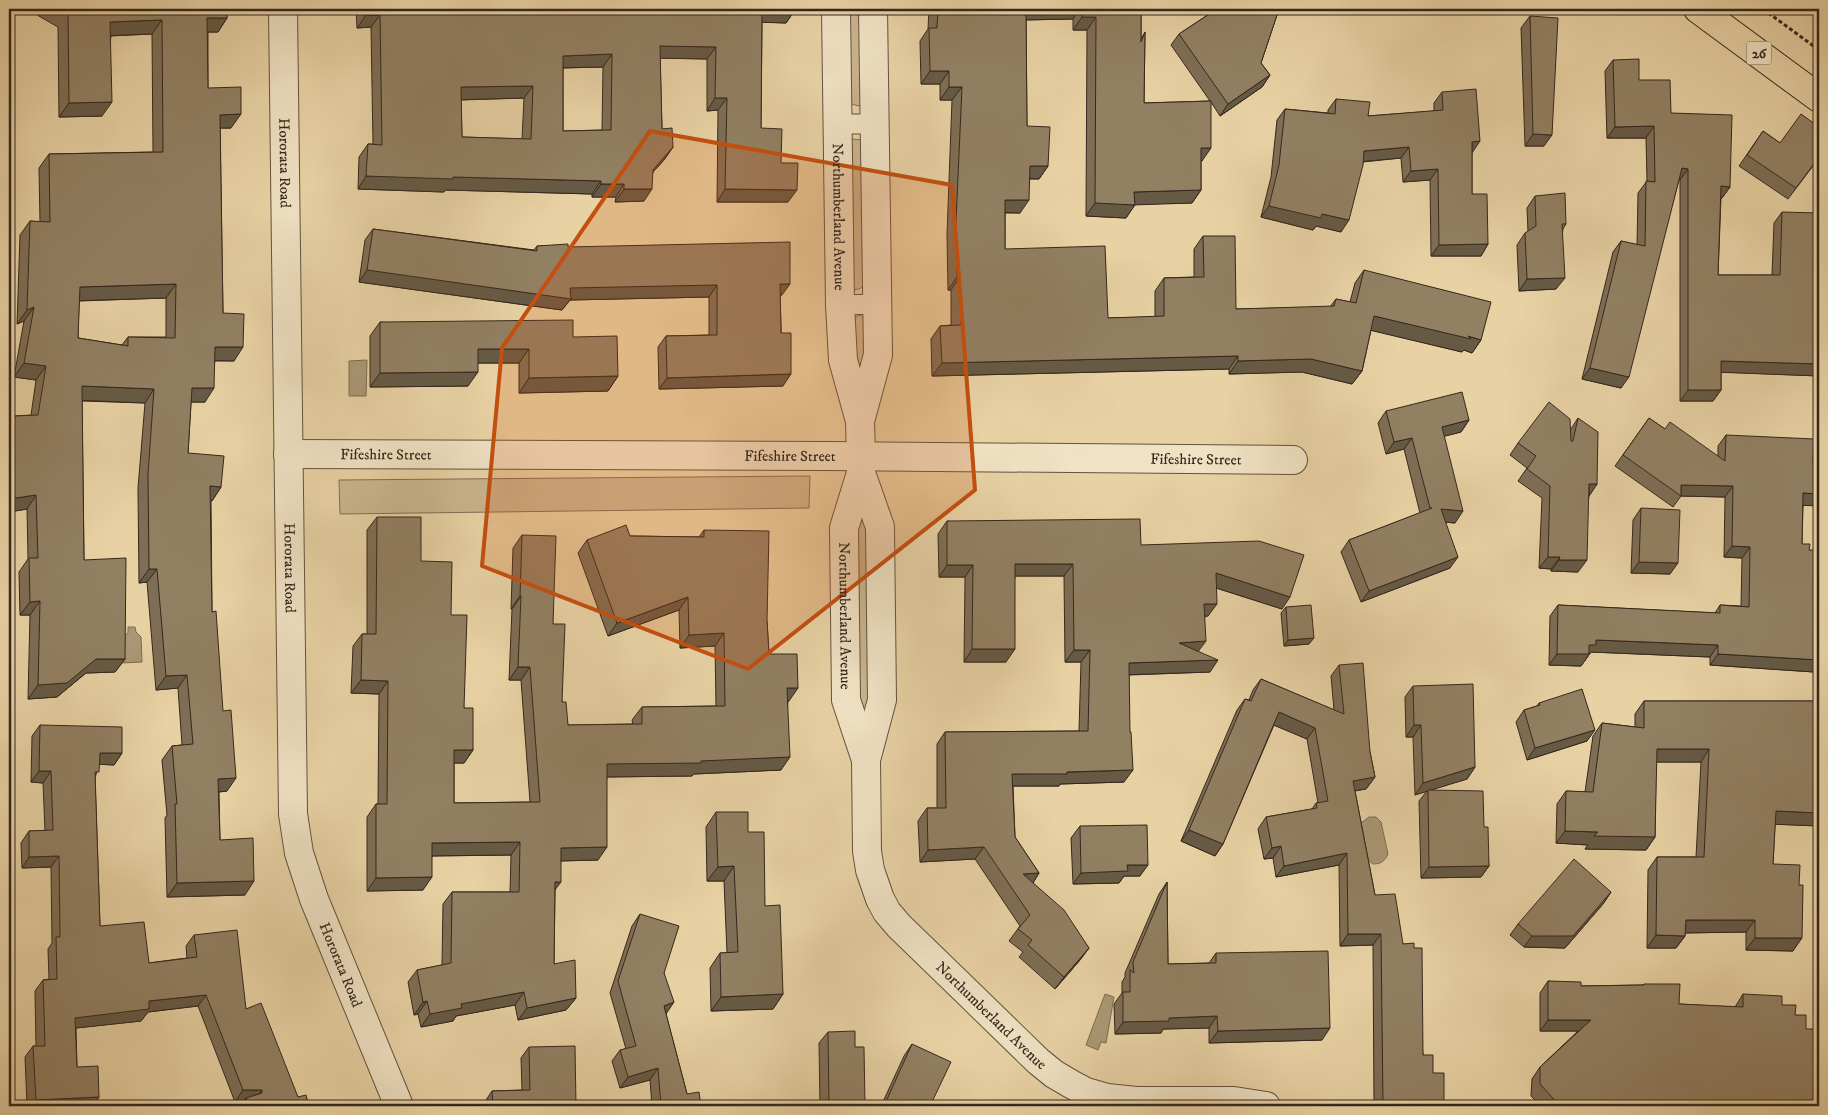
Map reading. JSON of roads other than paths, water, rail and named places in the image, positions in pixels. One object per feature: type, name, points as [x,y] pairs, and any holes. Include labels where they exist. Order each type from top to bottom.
[{"type":"main road","name":"26","points":[[1698,9],[1819,98]]},
{"type":"street","name":"Hororata Road","points":[[283,9],[293,814],[299,853],[314,899],[399,1106]]},
{"type":"street","name":"Northumberland Avenue","points":[[836,9],[840,305],[843,360],[860,421],[861,465],[880,527],[882,700],[866,760],[867,851],[870,870],[880,899],[887,912],[899,926],[1038,1061],[1054,1074],[1071,1084],[1086,1092],[1107,1098],[1136,1101],[1234,1100],[1266,1106]]},
{"type":"street","name":"Northumberland Avenue","points":[[860,421],[878,355],[873,9]]},
{"type":"street","name":"Fifeshire Street","points":[[288,454],[861,465],[1293,460]]},
{"type":"street","name":"Northumberland Avenue","points":[[861,465],[844,528],[846,700],[866,760]]},
{"type":"lane","points":[[838,124],[875,124]]},
{"type":"lane","points":[[840,305],[878,304]]}]
